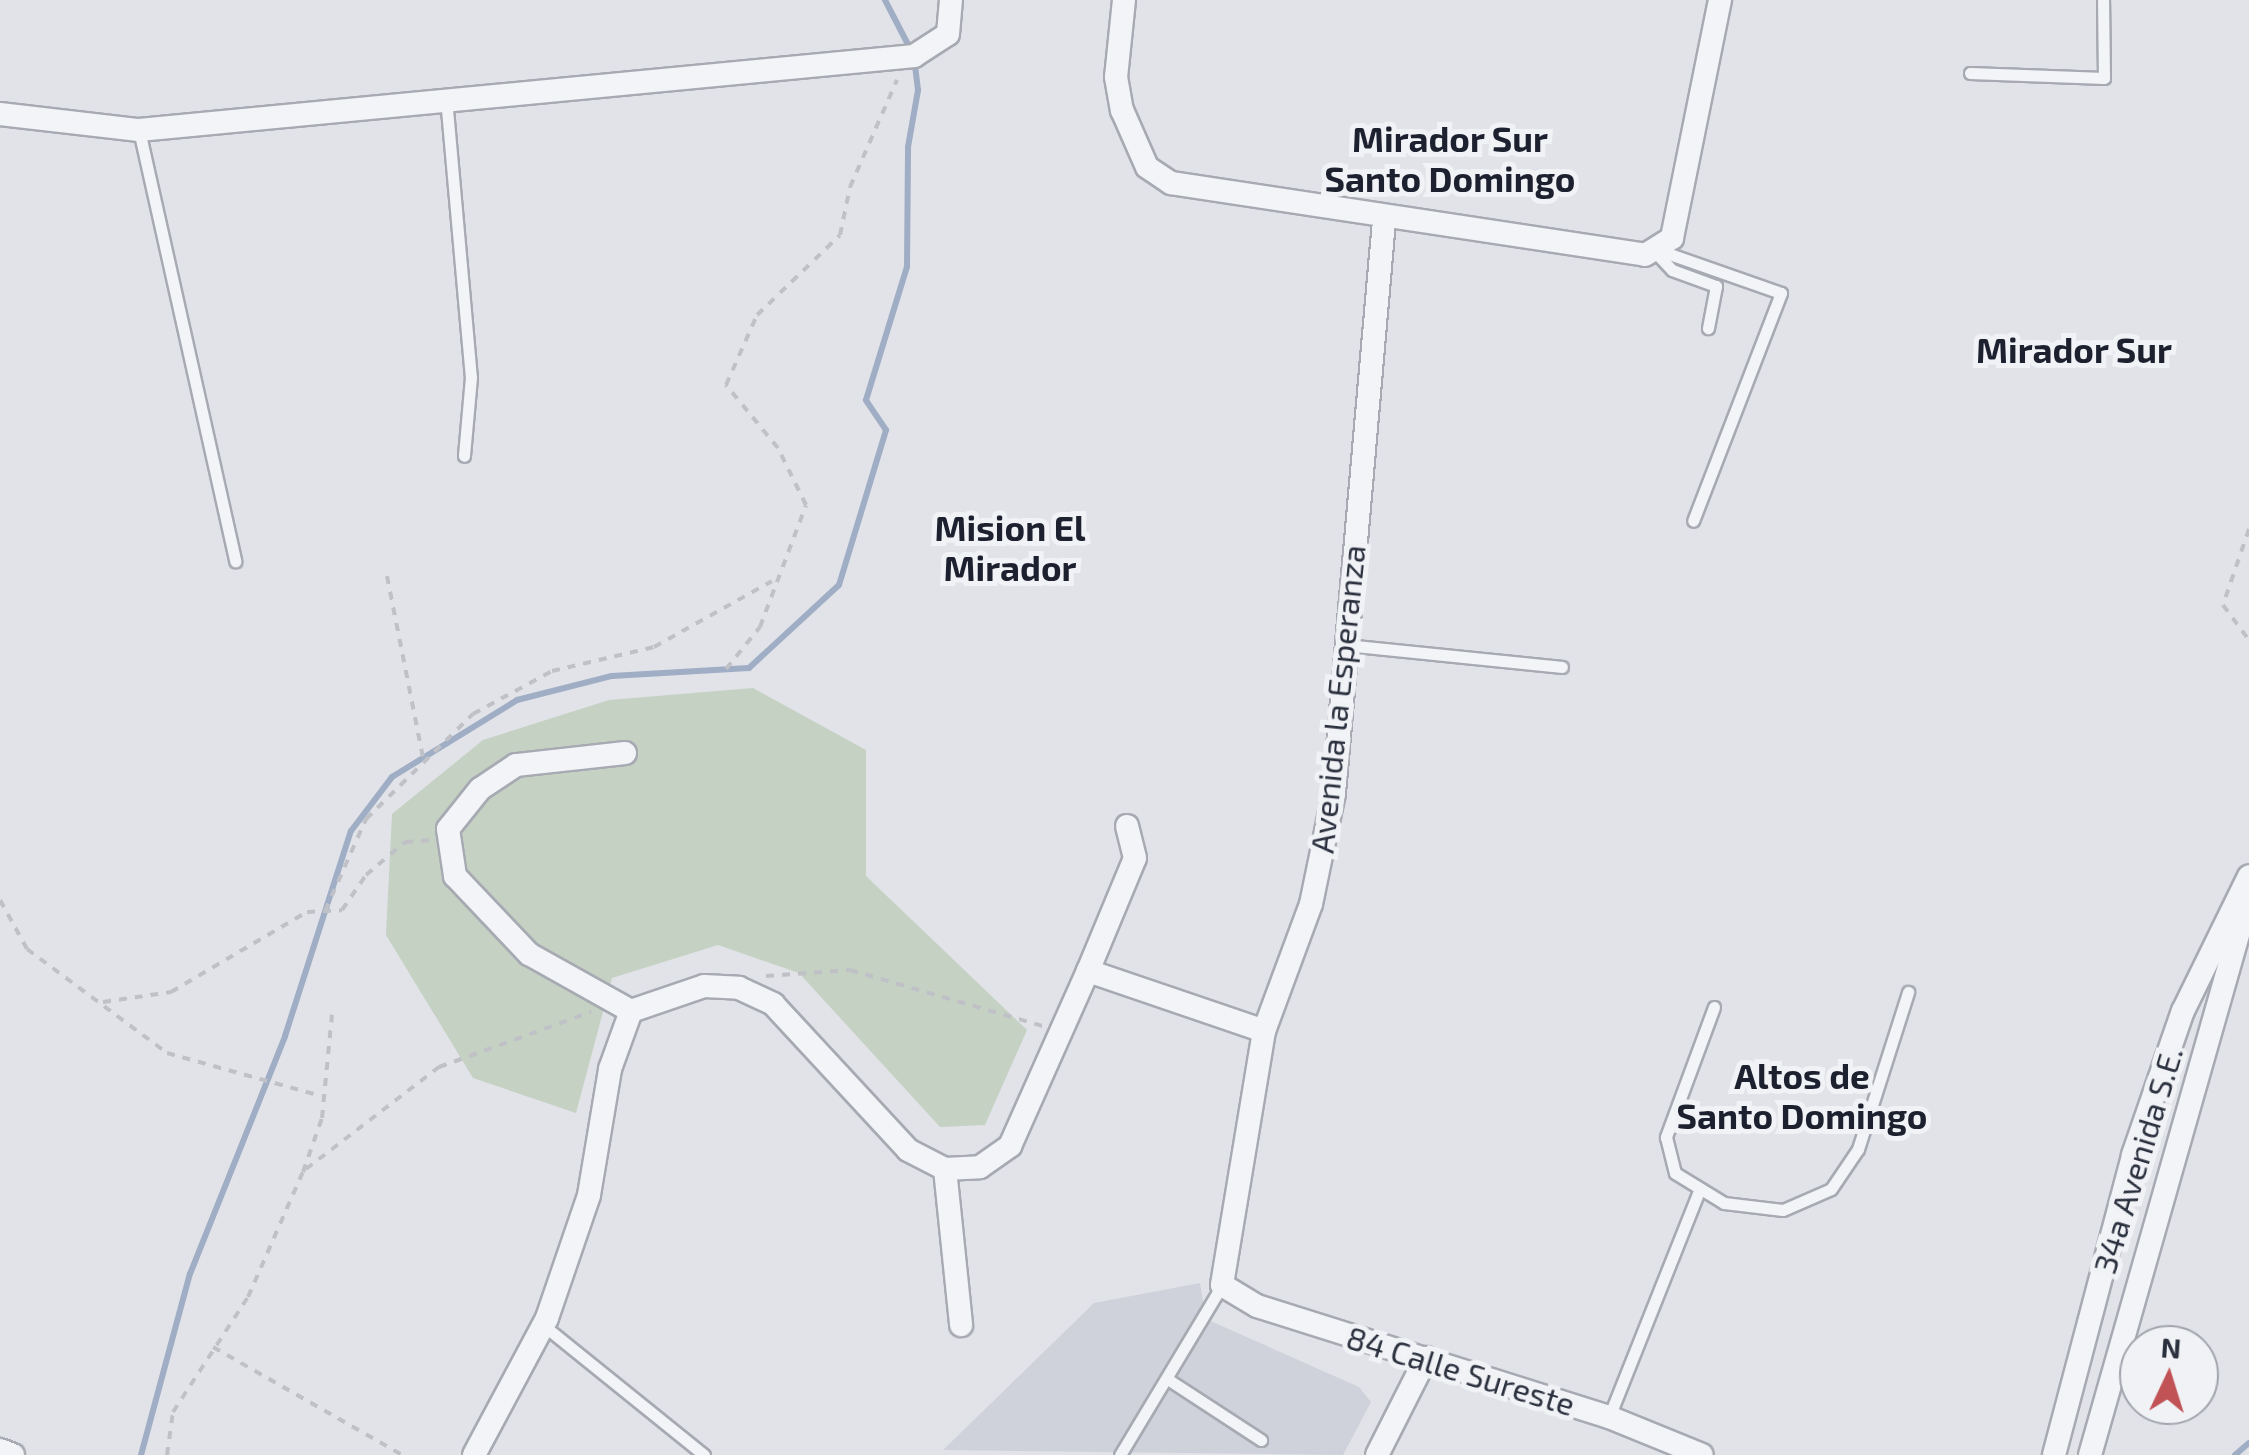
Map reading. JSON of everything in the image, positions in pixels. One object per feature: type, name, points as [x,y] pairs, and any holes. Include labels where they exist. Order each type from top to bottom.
[{"type":"street","points":[[0,114],[139,130],[905,56],[948,34],[951,0]]},
{"type":"street","points":[[1124,0],[1116,77],[1134,146],[1147,168],[1171,183],[1384,221],[1659,252],[1672,238],[1720,0]]},
{"type":"street","name":"Avenida la Esperanza","points":[[1222,1285],[1264,1031],[1325,848],[1384,221]]},
{"type":"street","points":[[625,754],[516,765],[480,789],[448,829],[456,876],[529,954],[622,1006],[665,994],[739,988],[774,1004],[908,1150],[945,1169],[980,1167],[1010,1146],[1134,858],[1127,826]]},
{"type":"street","name":"34a Avenida S.E.","points":[[2054,1455],[2152,1101],[2183,1011],[2249,876]]},
{"type":"street","name":"34a Avenida S.E.","points":[[2090,1455],[2249,896]]},
{"type":"street","points":[[1088,971],[1264,1031]]},
{"type":"street","points":[[474,1455],[543,1326],[589,1195],[622,1006]]},
{"type":"street","points":[[945,1169],[960,1325]]},
{"type":"street","name":"84 Calle Sureste","points":[[1222,1285],[1257,1306],[1609,1417],[1700,1455]]},
{"type":"street","points":[[1377,1455],[1426,1358]]},
{"type":"street","points":[[2075,1378],[2108,1388]]},
{"type":"street","points":[[0,1450],[12,1455]]},
{"type":"lane","points":[[1970,73],[2104,78],[2103,0]]},
{"type":"lane","points":[[446,98],[471,377],[464,456]]},
{"type":"lane","points":[[139,130],[236,561]]},
{"type":"lane","points":[[1659,252],[1672,270],[1716,286],[1708,328]]},
{"type":"lane","points":[[1659,252],[1780,294],[1693,521]]},
{"type":"lane","points":[[1346,645],[1562,667]]},
{"type":"lane","points":[[1714,1007],[1666,1137],[1674,1173],[1698,1193],[1784,1210],[1831,1189],[1858,1148],[1908,992]]},
{"type":"lane","points":[[1609,1417],[1698,1193]]},
{"type":"lane","points":[[1120,1455],[1169,1380],[1222,1285]]},
{"type":"lane","points":[[543,1326],[704,1455]]},
{"type":"lane","points":[[1169,1380],[1261,1440]]},
{"type":"path","points":[[726,670],[760,626],[772,581],[806,505],[778,448],[726,385],[757,316],[840,235],[850,187],[883,125],[905,56]]},
{"type":"path","points":[[2249,530],[2223,605],[2249,640]]},
{"type":"path","points":[[387,576],[423,758]]},
{"type":"path","points":[[325,911],[366,819],[423,758],[473,714],[552,671],[654,647],[772,581]]},
{"type":"path","points":[[103,1002],[170,992],[283,924],[342,910],[366,875],[405,842],[450,839]]},
{"type":"path","points":[[0,900],[27,949],[167,1053],[204,1070],[321,1096]]},
{"type":"path","points":[[739,988],[764,976],[850,970],[1063,1027]]},
{"type":"path","points":[[302,1172],[439,1067],[622,1006]]},
{"type":"path","points":[[168,1455],[173,1412],[248,1297],[302,1172],[322,1118],[321,1096],[332,1014]]},
{"type":"path","points":[[213,1347],[402,1455]]},
{"type":"shaded area","points":[[1200,1283],[1206,1319],[1359,1387],[1371,1402],[1343,1455],[943,1450],[1094,1303]]},
{"type":"green space","points":[[753,688],[866,750],[866,876],[1027,1030],[985,1125],[940,1127],[799,973],[718,945],[612,978],[576,1113],[473,1078],[386,935],[392,814],[483,740],[609,700]]},
{"type":"waterway","points":[[141,1455],[190,1274],[285,1036],[351,831],[392,777],[517,700],[612,676],[749,668],[839,585],[886,430],[866,400],[907,267],[908,147],[918,90],[914,56],[885,0]]},
{"type":"waterway","points":[[2235,1455],[2249,1443]]},
{"type":"district","name":"Mirador Sur Santo Domingo","points":[[1450,158]]},
{"type":"district","name":"Mirador Sur","points":[[2074,349]]},
{"type":"district","name":"Mision El Mirador","points":[[1010,547]]},
{"type":"district","name":"Altos de Santo Domingo","points":[[1802,1095]]}]
